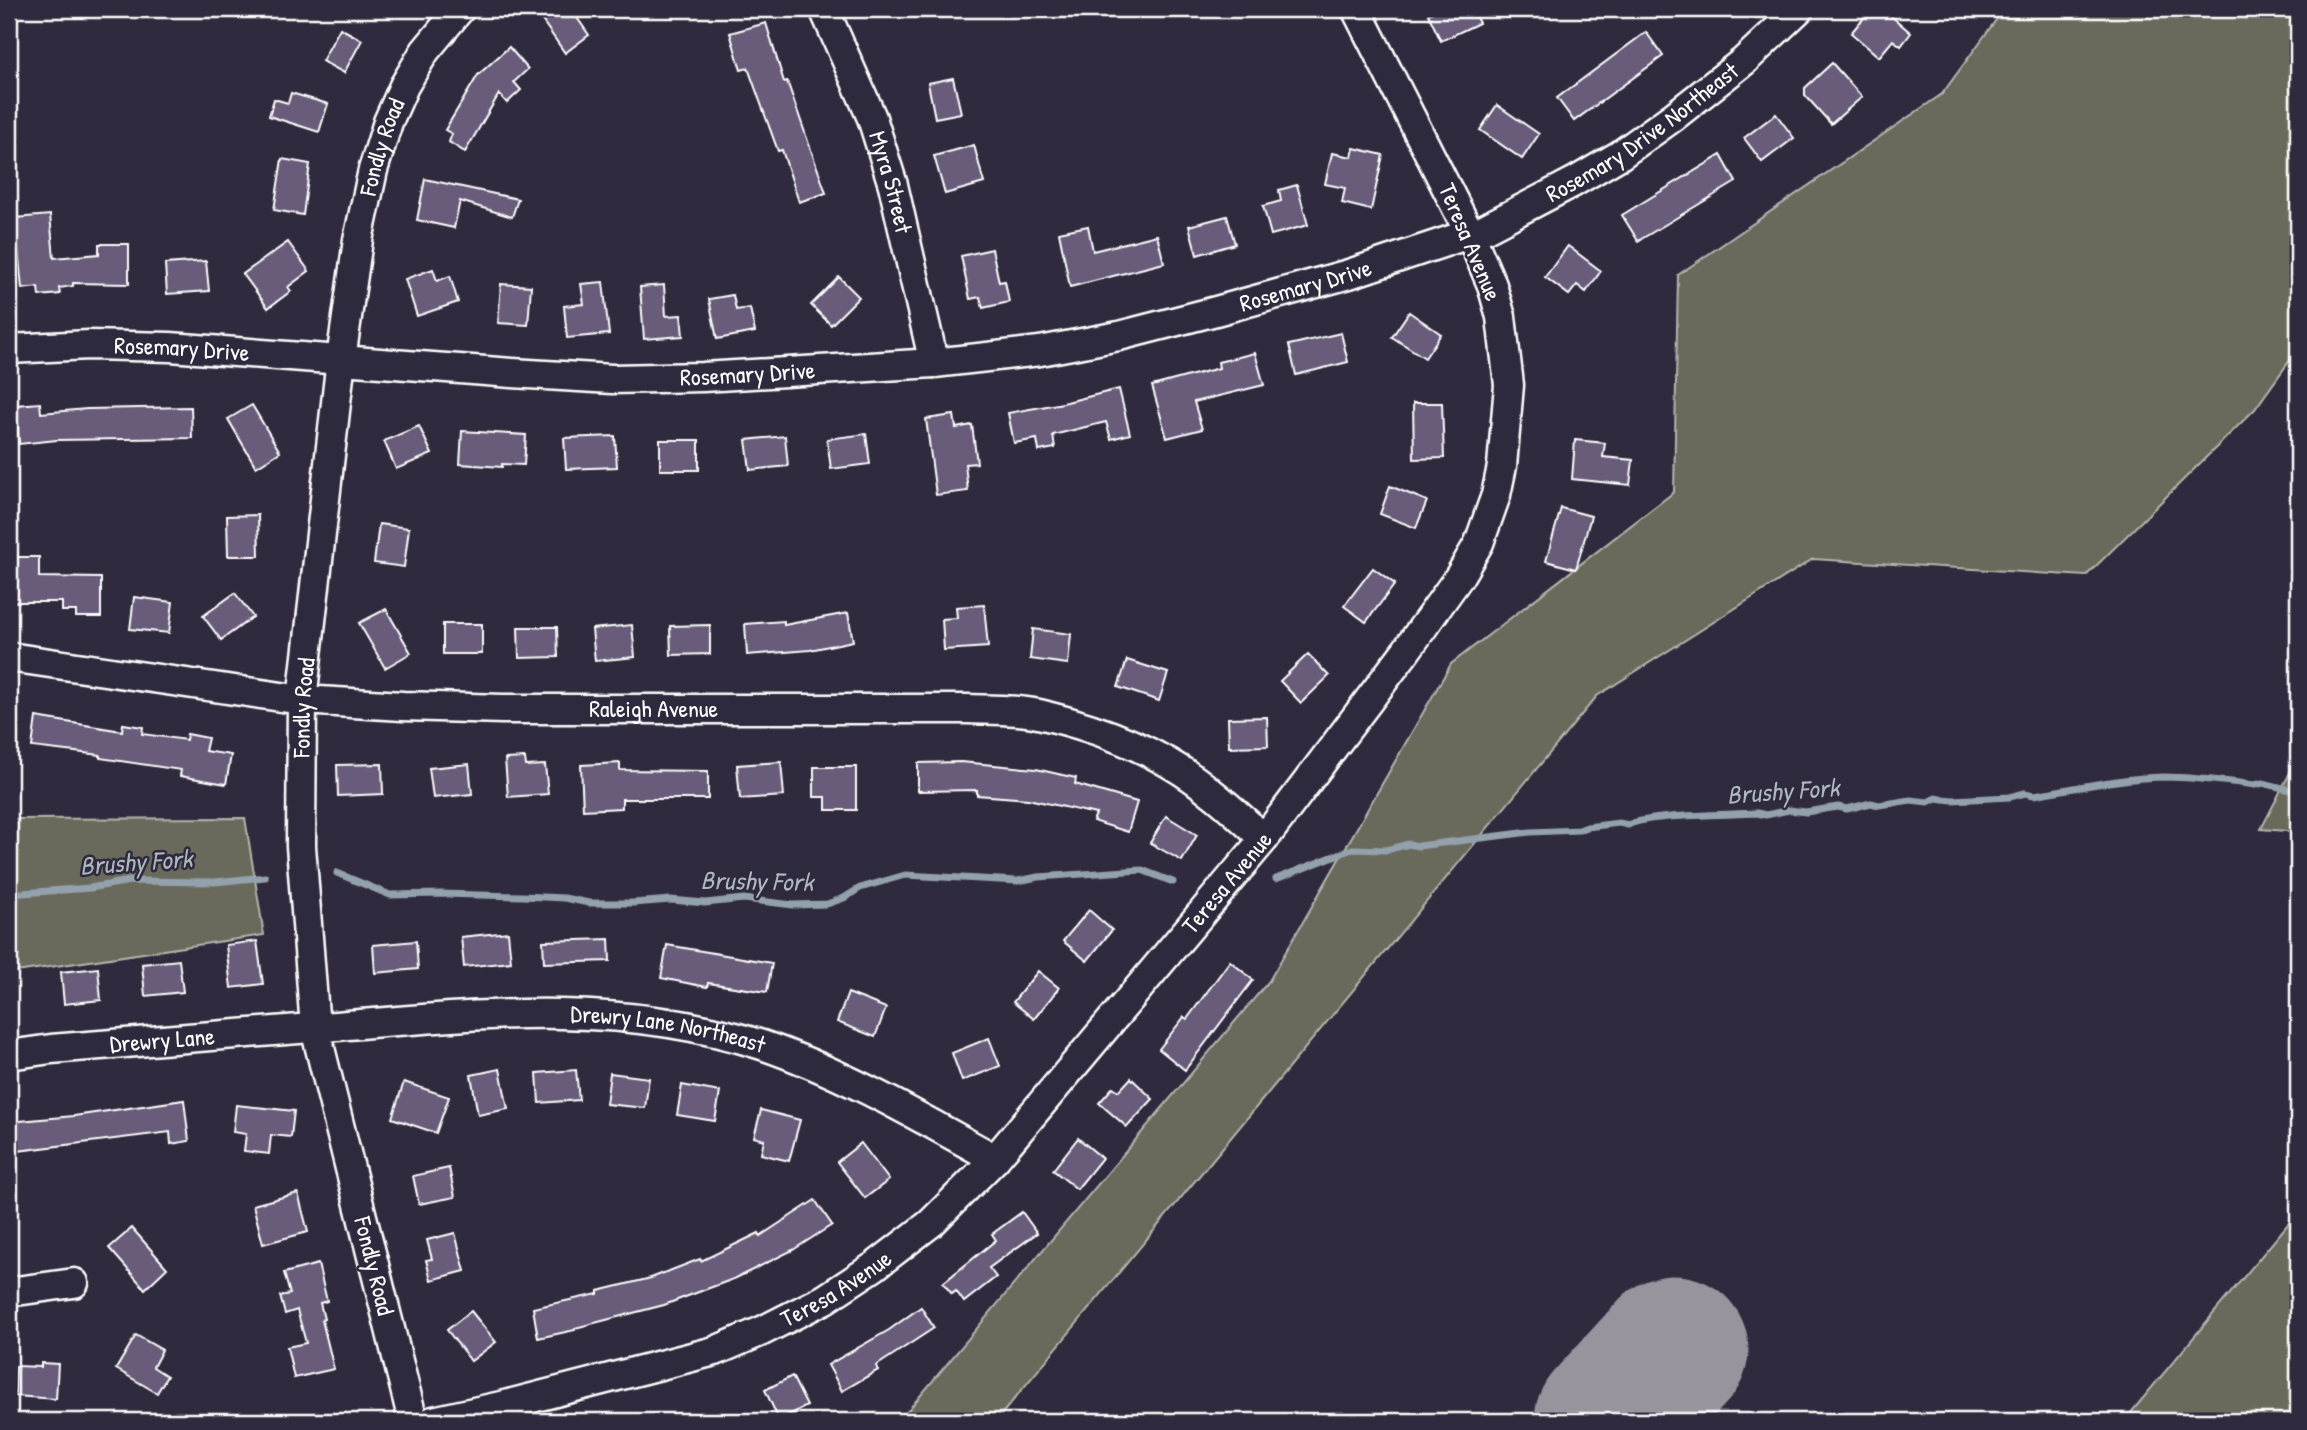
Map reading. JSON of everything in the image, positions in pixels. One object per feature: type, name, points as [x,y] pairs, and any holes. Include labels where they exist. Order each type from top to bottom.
[{"type":"street","name":"Fondly Road","points":[[413,1421],[315,1028],[301,846],[302,700],[341,359],[358,240],[373,170],[388,122],[404,86],[425,51],[460,9]]},
{"type":"street","name":"Myra Street","points":[[824,9],[873,118],[934,363]]},
{"type":"street","name":"Teresa Avenue","points":[[433,1421],[715,1351],[825,1299],[875,1266],[931,1223],[995,1159],[1264,839],[1459,577],[1479,542],[1496,495],[1502,466],[1508,399],[1506,350],[1501,317],[1492,285],[1470,234],[1356,9]]},
{"type":"street","name":"Rosemary Drive Northeast","points":[[1470,234],[1574,183],[1620,155],[1674,117],[1744,61],[1799,9]]},
{"type":"street","name":"Rosemary Drive","points":[[9,349],[89,345],[170,347],[612,379],[703,377],[934,363],[1040,351],[1119,336],[1349,274],[1470,234]]},
{"type":"street","name":"Raleigh Avenue","points":[[9,657],[302,700],[503,709],[967,709],[1027,712],[1114,737],[1142,749],[1177,768],[1210,791],[1264,839]]},
{"type":"street","name":"Drewry Lane Northeast","points":[[315,1028],[481,1014],[561,1012],[631,1018],[701,1030],[760,1045],[807,1062],[871,1091],[995,1159]]},
{"type":"street","name":"Drewry Lane","points":[[9,1055],[51,1049],[315,1028]]},
{"type":"street","points":[[9,1293],[74,1283]]},
{"type":"green space","points":[[2004,9],[2298,9],[2298,349],[2255,409],[2086,576],[1813,559],[1597,696],[996,1421],[899,1421],[1269,981],[1451,664],[1674,492],[1678,275],[1942,94]]},
{"type":"green space","points":[[2298,757],[2298,832],[2261,829]]},
{"type":"green space","points":[[245,818],[264,935],[9,973],[9,819]]},
{"type":"green space","points":[[2298,1212],[2298,1421],[2124,1421]]},
{"type":"building","points":[[549,9],[571,9],[589,35],[565,53],[539,16]]},
{"type":"building","points":[[1440,9],[1472,9],[1479,23],[1441,41],[1428,14]]},
{"type":"building","points":[[1871,9],[1883,9],[1911,33],[1901,46],[1893,40],[1879,57],[1851,33]]},
{"type":"building","points":[[766,23],[784,82],[787,81],[826,193],[799,202],[782,150],[778,151],[748,68],[741,70],[730,33]]},
{"type":"building","points":[[340,28],[362,40],[344,73],[322,61]]},
{"type":"building","points":[[1646,32],[1663,56],[1574,121],[1557,98]]},
{"type":"building","points":[[509,47],[528,69],[514,82],[521,90],[507,103],[499,94],[465,152],[449,142],[452,134],[445,130],[478,75]]},
{"type":"building","points":[[1832,63],[1862,97],[1831,124],[1805,95],[1805,88]]},
{"type":"building","points":[[953,78],[961,113],[935,118],[928,83]]},
{"type":"building","points":[[291,93],[328,104],[319,132],[269,116],[274,99],[288,103]]},
{"type":"building","points":[[1497,105],[1539,134],[1522,159],[1480,130]]},
{"type":"building","points":[[1776,114],[1794,138],[1762,162],[1744,138]]},
{"type":"building","points":[[974,145],[984,183],[945,194],[934,156]]},
{"type":"building","points":[[1354,148],[1383,155],[1371,210],[1342,203],[1345,188],[1325,184],[1332,153],[1352,157]]},
{"type":"building","points":[[1721,155],[1736,182],[1638,241],[1622,215]]},
{"type":"building","points":[[282,159],[310,164],[303,215],[274,210]]},
{"type":"building","points":[[425,179],[518,199],[512,217],[460,201],[454,228],[417,220]]},
{"type":"building","points":[[1297,185],[1308,225],[1271,235],[1263,206],[1281,201],[1279,190]]},
{"type":"building","points":[[50,215],[54,258],[99,254],[99,244],[129,244],[129,284],[73,283],[73,286],[59,288],[60,294],[39,296],[38,287],[22,289],[15,218]]},
{"type":"building","points":[[1227,216],[1235,244],[1197,255],[1189,226]]},
{"type":"building","points":[[1088,226],[1093,251],[1157,235],[1164,263],[1070,287],[1059,232]]},
{"type":"building","points":[[288,242],[309,271],[288,287],[291,291],[268,308],[243,274]]},
{"type":"building","points":[[1568,246],[1601,271],[1586,292],[1577,285],[1569,295],[1545,277]]},
{"type":"building","points":[[992,249],[999,282],[1005,281],[1009,302],[983,308],[980,297],[970,299],[961,256]]},
{"type":"building","points":[[206,261],[209,291],[167,294],[165,264]]},
{"type":"building","points":[[433,269],[437,281],[450,276],[458,302],[417,316],[405,279]]},
{"type":"building","points":[[839,277],[859,297],[831,325],[811,305]]},
{"type":"building","points":[[603,282],[609,334],[567,338],[564,306],[584,304],[581,284]]},
{"type":"building","points":[[501,284],[531,286],[528,325],[498,323]]},
{"type":"building","points":[[664,285],[666,316],[681,315],[683,336],[644,339],[640,287]]},
{"type":"building","points":[[733,295],[736,310],[750,308],[755,332],[717,339],[709,299]]},
{"type":"building","points":[[1409,312],[1441,334],[1425,358],[1392,337]]},
{"type":"building","points":[[1341,333],[1348,362],[1296,375],[1289,345]]},
{"type":"building","points":[[1255,353],[1264,385],[1194,402],[1202,429],[1167,438],[1152,386],[1219,368],[1218,362]]},
{"type":"building","points":[[1119,389],[1130,434],[1111,439],[1106,422],[1053,435],[1055,448],[1039,451],[1037,439],[1014,443],[1008,413]]},
{"type":"building","points":[[40,403],[41,413],[87,409],[191,407],[192,438],[57,440],[19,444],[16,405]]},
{"type":"building","points":[[1413,403],[1442,403],[1444,458],[1414,459]]},
{"type":"building","points":[[252,405],[280,452],[256,467],[228,419]]},
{"type":"building","points":[[954,415],[956,428],[972,425],[977,463],[965,464],[968,491],[936,495],[926,419]]},
{"type":"building","points":[[419,426],[432,454],[396,469],[384,441]]},
{"type":"building","points":[[462,431],[526,435],[524,465],[502,464],[502,467],[460,464]]},
{"type":"building","points":[[866,434],[870,464],[831,469],[827,439]]},
{"type":"building","points":[[615,436],[617,467],[566,469],[564,438]]},
{"type":"building","points":[[785,436],[788,466],[750,470],[746,440]]},
{"type":"building","points":[[660,440],[699,440],[699,470],[660,470]]},
{"type":"building","points":[[1575,440],[1605,443],[1603,457],[1633,460],[1630,485],[1572,479]]},
{"type":"building","points":[[1390,486],[1427,501],[1416,528],[1380,514]]},
{"type":"building","points":[[1561,508],[1591,516],[1576,569],[1546,561]]},
{"type":"building","points":[[258,515],[259,556],[228,556],[227,516]]},
{"type":"building","points":[[379,524],[409,528],[404,567],[374,563]]},
{"type":"building","points":[[9,557],[39,557],[39,577],[101,578],[101,617],[76,617],[76,611],[62,611],[62,602],[9,602]]},
{"type":"building","points":[[1373,568],[1395,584],[1366,622],[1344,606]]},
{"type":"building","points":[[235,593],[253,617],[221,640],[203,616]]},
{"type":"building","points":[[134,597],[173,602],[169,633],[130,629]]},
{"type":"building","points":[[984,605],[988,647],[944,650],[942,619],[957,618],[956,607]]},
{"type":"building","points":[[386,609],[411,653],[385,668],[359,623]]},
{"type":"building","points":[[848,613],[853,641],[810,650],[747,655],[745,624],[784,621],[784,625]]},
{"type":"building","points":[[443,624],[482,624],[482,654],[443,654]]},
{"type":"building","points":[[632,625],[635,657],[595,661],[592,629]]},
{"type":"building","points":[[710,625],[710,654],[671,655],[670,626]]},
{"type":"building","points":[[518,627],[557,627],[558,657],[519,658]]},
{"type":"building","points":[[1033,629],[1071,634],[1068,664],[1030,659]]},
{"type":"building","points":[[1308,654],[1329,676],[1301,703],[1280,681]]},
{"type":"building","points":[[1127,660],[1168,673],[1159,701],[1118,687]]},
{"type":"building","points":[[36,717],[122,731],[123,724],[143,727],[142,734],[186,740],[187,734],[208,738],[205,751],[231,755],[226,784],[180,776],[181,770],[100,758],[100,755],[32,747]]},
{"type":"building","points":[[1267,717],[1268,746],[1229,747],[1228,718]]},
{"type":"building","points":[[525,758],[526,766],[545,765],[548,794],[508,797],[505,759]]},
{"type":"building","points":[[781,762],[784,796],[740,799],[737,765]]},
{"type":"building","points":[[961,762],[1036,769],[1076,778],[1075,784],[1137,802],[1128,832],[1093,821],[1096,814],[1028,799],[977,795],[977,790],[918,791],[918,763]]},
{"type":"building","points":[[620,763],[620,770],[708,771],[708,799],[622,799],[622,808],[583,810],[581,765]]},
{"type":"building","points":[[382,764],[383,794],[338,796],[337,765]]},
{"type":"building","points":[[469,764],[472,794],[433,798],[429,768]]},
{"type":"building","points":[[814,767],[856,767],[856,810],[826,810],[826,797],[814,797]]},
{"type":"building","points":[[1166,816],[1197,835],[1182,861],[1150,843]]},
{"type":"building","points":[[1089,910],[1112,930],[1087,961],[1063,941]]},
{"type":"building","points":[[508,932],[511,962],[464,967],[461,937]]},
{"type":"building","points":[[609,939],[610,961],[544,963],[543,941]]},
{"type":"building","points":[[257,941],[263,984],[231,988],[226,945]]},
{"type":"building","points":[[416,941],[418,969],[375,973],[373,945]]},
{"type":"building","points":[[667,945],[772,963],[767,992],[708,983],[707,987],[661,978]]},
{"type":"building","points":[[179,960],[183,992],[145,996],[142,964]]},
{"type":"building","points":[[1230,961],[1253,980],[1185,1070],[1159,1049],[1184,1017],[1187,1019]]},
{"type":"building","points":[[98,968],[101,1000],[64,1004],[61,972]]},
{"type":"building","points":[[1038,971],[1059,988],[1034,1019],[1013,1002]]},
{"type":"building","points":[[848,993],[886,1008],[875,1037],[837,1022]]},
{"type":"building","points":[[989,1038],[1000,1066],[962,1081],[952,1053]]},
{"type":"building","points":[[500,1069],[508,1109],[478,1115],[471,1075]]},
{"type":"building","points":[[576,1070],[579,1100],[539,1103],[537,1073]]},
{"type":"building","points":[[610,1073],[649,1078],[645,1108],[606,1104]]},
{"type":"building","points":[[1131,1078],[1153,1099],[1127,1127],[1099,1103],[1113,1087],[1119,1091]]},
{"type":"building","points":[[404,1082],[449,1097],[436,1133],[392,1118]]},
{"type":"building","points":[[682,1085],[720,1092],[715,1121],[677,1115]]},
{"type":"building","points":[[184,1100],[189,1141],[171,1144],[170,1132],[9,1152],[9,1122],[74,1116]]},
{"type":"building","points":[[236,1105],[294,1111],[291,1137],[271,1135],[269,1154],[244,1151],[246,1134],[233,1132]]},
{"type":"building","points":[[761,1110],[800,1120],[789,1161],[761,1154],[764,1140],[754,1137]]},
{"type":"building","points":[[1078,1138],[1102,1158],[1077,1189],[1053,1170]]},
{"type":"building","points":[[861,1143],[889,1180],[865,1198],[837,1162]]},
{"type":"building","points":[[449,1168],[455,1197],[419,1204],[413,1176]]},
{"type":"building","points":[[298,1193],[308,1232],[263,1244],[253,1205]]},
{"type":"building","points":[[815,1200],[832,1225],[793,1250],[736,1278],[664,1305],[538,1338],[533,1308],[598,1294],[598,1291],[651,1278],[700,1259],[701,1261],[759,1233],[760,1236]]},
{"type":"building","points":[[1022,1212],[1037,1233],[989,1268],[996,1277],[964,1302],[956,1291],[952,1294],[943,1283],[996,1240],[992,1234]]},
{"type":"building","points":[[132,1228],[167,1268],[145,1289],[109,1248]]},
{"type":"building","points":[[455,1233],[465,1271],[431,1280],[426,1260],[432,1259],[427,1240]]},
{"type":"building","points":[[318,1264],[327,1301],[320,1303],[324,1319],[322,1320],[334,1369],[294,1378],[287,1347],[306,1343],[297,1310],[285,1314],[280,1296],[290,1294],[284,1273]]},
{"type":"building","points":[[921,1307],[934,1328],[876,1366],[878,1370],[842,1391],[828,1365],[889,1330]]},
{"type":"building","points":[[471,1311],[496,1342],[471,1361],[447,1330]]},
{"type":"building","points":[[136,1335],[162,1350],[153,1367],[167,1376],[157,1393],[116,1369]]},
{"type":"building","points":[[41,1363],[58,1364],[56,1399],[15,1396],[16,1366],[41,1367]]},
{"type":"building","points":[[792,1376],[807,1406],[779,1420],[765,1390]]},
{"type":"waterway","name":"Brushy Fork","points":[[1276,879],[1352,849],[1386,850],[1409,844],[1418,846],[1530,832],[1579,830],[1619,823],[1628,825],[1671,817],[1757,813],[1766,815],[1789,810],[1806,812],[1838,807],[1847,809],[1871,803],[1879,805],[1911,800],[1928,802],[1936,798],[1952,800],[2010,797],[2115,781],[2163,777],[2255,785],[2263,783],[2298,792]]},
{"type":"waterway","name":"Brushy Fork","points":[[337,873],[390,895],[522,896],[564,898],[589,903],[671,900],[705,903],[744,899],[793,905],[827,904],[860,888],[905,875],[1018,881],[1038,877],[1142,870],[1173,882]]},
{"type":"waterway","name":"Brushy Fork","points":[[9,894],[90,888],[130,881],[215,882],[265,877]]},
{"type":"taxiway","points":[[1614,1416],[1621,1421]]},
{"type":"runway","points":[[1609,1421],[1674,1350]]}]
